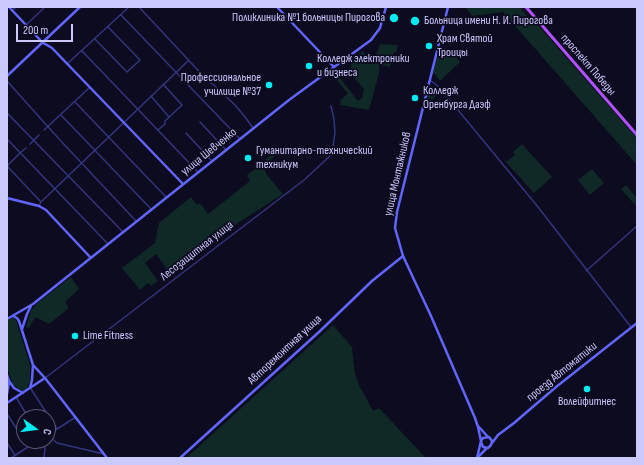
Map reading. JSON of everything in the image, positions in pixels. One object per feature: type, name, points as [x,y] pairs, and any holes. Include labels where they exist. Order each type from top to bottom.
[{"type":"main road","points":[[9,7],[43,43],[50,46],[183,184]]},
{"type":"main road","points":[[7,76],[80,7]]},
{"type":"main road","points":[[276,7],[334,67]]},
{"type":"main road","name":"улица Шевченко","points":[[7,319],[33,304],[253,128],[368,43],[377,34],[380,28],[386,7]]},
{"type":"main road","name":"улица Монтажников","points":[[448,7],[395,220],[397,237],[403,256],[438,330],[478,427],[481,442],[477,458]]},
{"type":"main road","name":"проспект Победы","points":[[526,7],[637,135]]},
{"type":"main road","points":[[7,198],[39,206],[51,215],[91,258]]},
{"type":"main road","name":"Авторемонтная улица","points":[[180,458],[319,332],[372,281],[403,256]]},
{"type":"main road","name":"улица Шевченко","points":[[22,330],[27,314],[33,304]]},
{"type":"main road","points":[[13,316],[18,319],[33,365],[30,388]]},
{"type":"main road","name":"проезд Автоматики","points":[[492,443],[498,435],[580,367],[637,323]]},
{"type":"main road","points":[[33,365],[45,378],[107,458]]},
{"type":"main road","points":[[7,374],[9,381],[15,389],[23,393]]},
{"type":"main road","name":"Лесозащитная улица","points":[[23,393],[45,378]]},
{"type":"main road","points":[[7,394],[9,381]]},
{"type":"main road","points":[[7,404],[23,393]]},
{"type":"main road","name":"улица Монтажников","points":[[478,427],[488,437]]},
{"type":"main road","name":"проезд Автоматики","points":[[488,437],[498,435]]},
{"type":"main road","points":[[488,437],[492,443],[488,448],[483,447],[481,442],[483,438],[488,437]]},
{"type":"main road","name":"улица Монтажников","points":[[477,458],[488,448]]},
{"type":"street","points":[[12,11],[16,7]]},
{"type":"street","points":[[26,26],[45,7]]},
{"type":"street","points":[[67,64],[129,7]]},
{"type":"street","points":[[139,7],[188,61],[236,106],[253,128]]},
{"type":"street","points":[[121,15],[240,139]]},
{"type":"street","points":[[95,39],[127,72],[140,60],[108,27]]},
{"type":"street","points":[[82,51],[198,172]]},
{"type":"street","points":[[39,206],[41,202],[81,162],[188,61]]},
{"type":"street","points":[[430,80],[438,86],[538,207],[586,271],[631,327]]},
{"type":"street","points":[[7,81],[137,222]]},
{"type":"street","points":[[158,130],[182,104],[163,84]]},
{"type":"street","points":[[44,130],[90,88]]},
{"type":"street","points":[[151,96],[169,117]]},
{"type":"street","points":[[75,102],[166,198]]},
{"type":"street","name":"Лесозащитная улица","points":[[45,378],[299,184],[330,156],[332,153],[335,133],[331,106]]},
{"type":"street","points":[[7,113],[123,232]]},
{"type":"street","points":[[61,115],[152,210]]},
{"type":"street","points":[[200,122],[226,150]]},
{"type":"street","points":[[186,133],[212,161]]},
{"type":"street","points":[[30,144],[39,135]]},
{"type":"street","points":[[7,140],[108,244]]},
{"type":"street","points":[[26,148],[7,166],[41,202]]},
{"type":"street","points":[[586,271],[637,226]]},
{"type":"street","points":[[30,388],[43,409]]},
{"type":"street","points":[[16,397],[23,409]]},
{"type":"street","points":[[7,414],[16,428]]},
{"type":"street","points":[[56,429],[76,417]]},
{"type":"street","points":[[56,442],[104,454]]},
{"type":"street","points":[[7,443],[15,455]]},
{"type":"street","points":[[11,458],[24,449]]},
{"type":"green space","points":[[465,7],[520,7],[532,23],[535,22],[637,138],[637,165],[503,12],[472,16]]},
{"type":"green space","points":[[380,44],[398,45],[396,52],[394,52],[390,67],[379,65],[379,73],[369,110],[340,105],[340,100],[348,94],[337,80],[340,78],[358,101],[362,98],[364,89],[347,70],[352,66],[349,62],[363,51],[370,61],[374,61]]},
{"type":"green space","points":[[440,47],[463,53],[457,58],[460,62],[440,81],[433,72]]},
{"type":"green space","points":[[433,87],[440,91],[432,100],[427,97],[429,88]]},
{"type":"green space","points":[[522,144],[552,177],[534,193],[504,160],[507,161],[515,155],[513,152]]},
{"type":"green space","points":[[276,151],[278,153],[263,167],[267,175],[283,194],[227,230],[170,273],[156,254],[145,263],[158,281],[151,286],[148,283],[140,290],[122,268],[155,243],[159,223],[191,197],[197,205],[200,203],[208,214],[250,181],[247,175]]},
{"type":"green space","points":[[592,169],[604,183],[590,195],[578,180]]},
{"type":"green space","points":[[626,185],[637,198],[637,204],[635,205],[621,189]]},
{"type":"green space","points":[[71,277],[79,289],[65,302],[69,308],[49,324],[35,317],[29,328],[26,327],[31,311],[36,304]]},
{"type":"green space","points":[[10,318],[14,318],[16,320],[30,365],[30,381],[27,388],[23,391],[13,385],[7,367],[7,322]]},
{"type":"green space","points":[[333,325],[352,347],[355,374],[359,385],[373,411],[379,408],[426,458],[186,458]]},
{"type":"place","name":"Поликлиника №1 больницы Пирогова","points":[[394,18]]},
{"type":"place","name":"Больница имени Н. И. Пирогова","points":[[415,21]]},
{"type":"place","name":"Храм Святой Троицы","points":[[429,46]]},
{"type":"place","name":"Колледж электроники и бизнеса","points":[[309,66]]},
{"type":"place","name":"Профессиональное училище №37","points":[[269,85]]},
{"type":"place","name":"Колледж Оренбурга Даэф","points":[[415,98]]},
{"type":"place","name":"Гуманитарно-технический техникум","points":[[248,158]]},
{"type":"place","name":"Lime Fitness","points":[[75,336]]},
{"type":"place","name":"Волейфитнес","points":[[587,389]]}]
